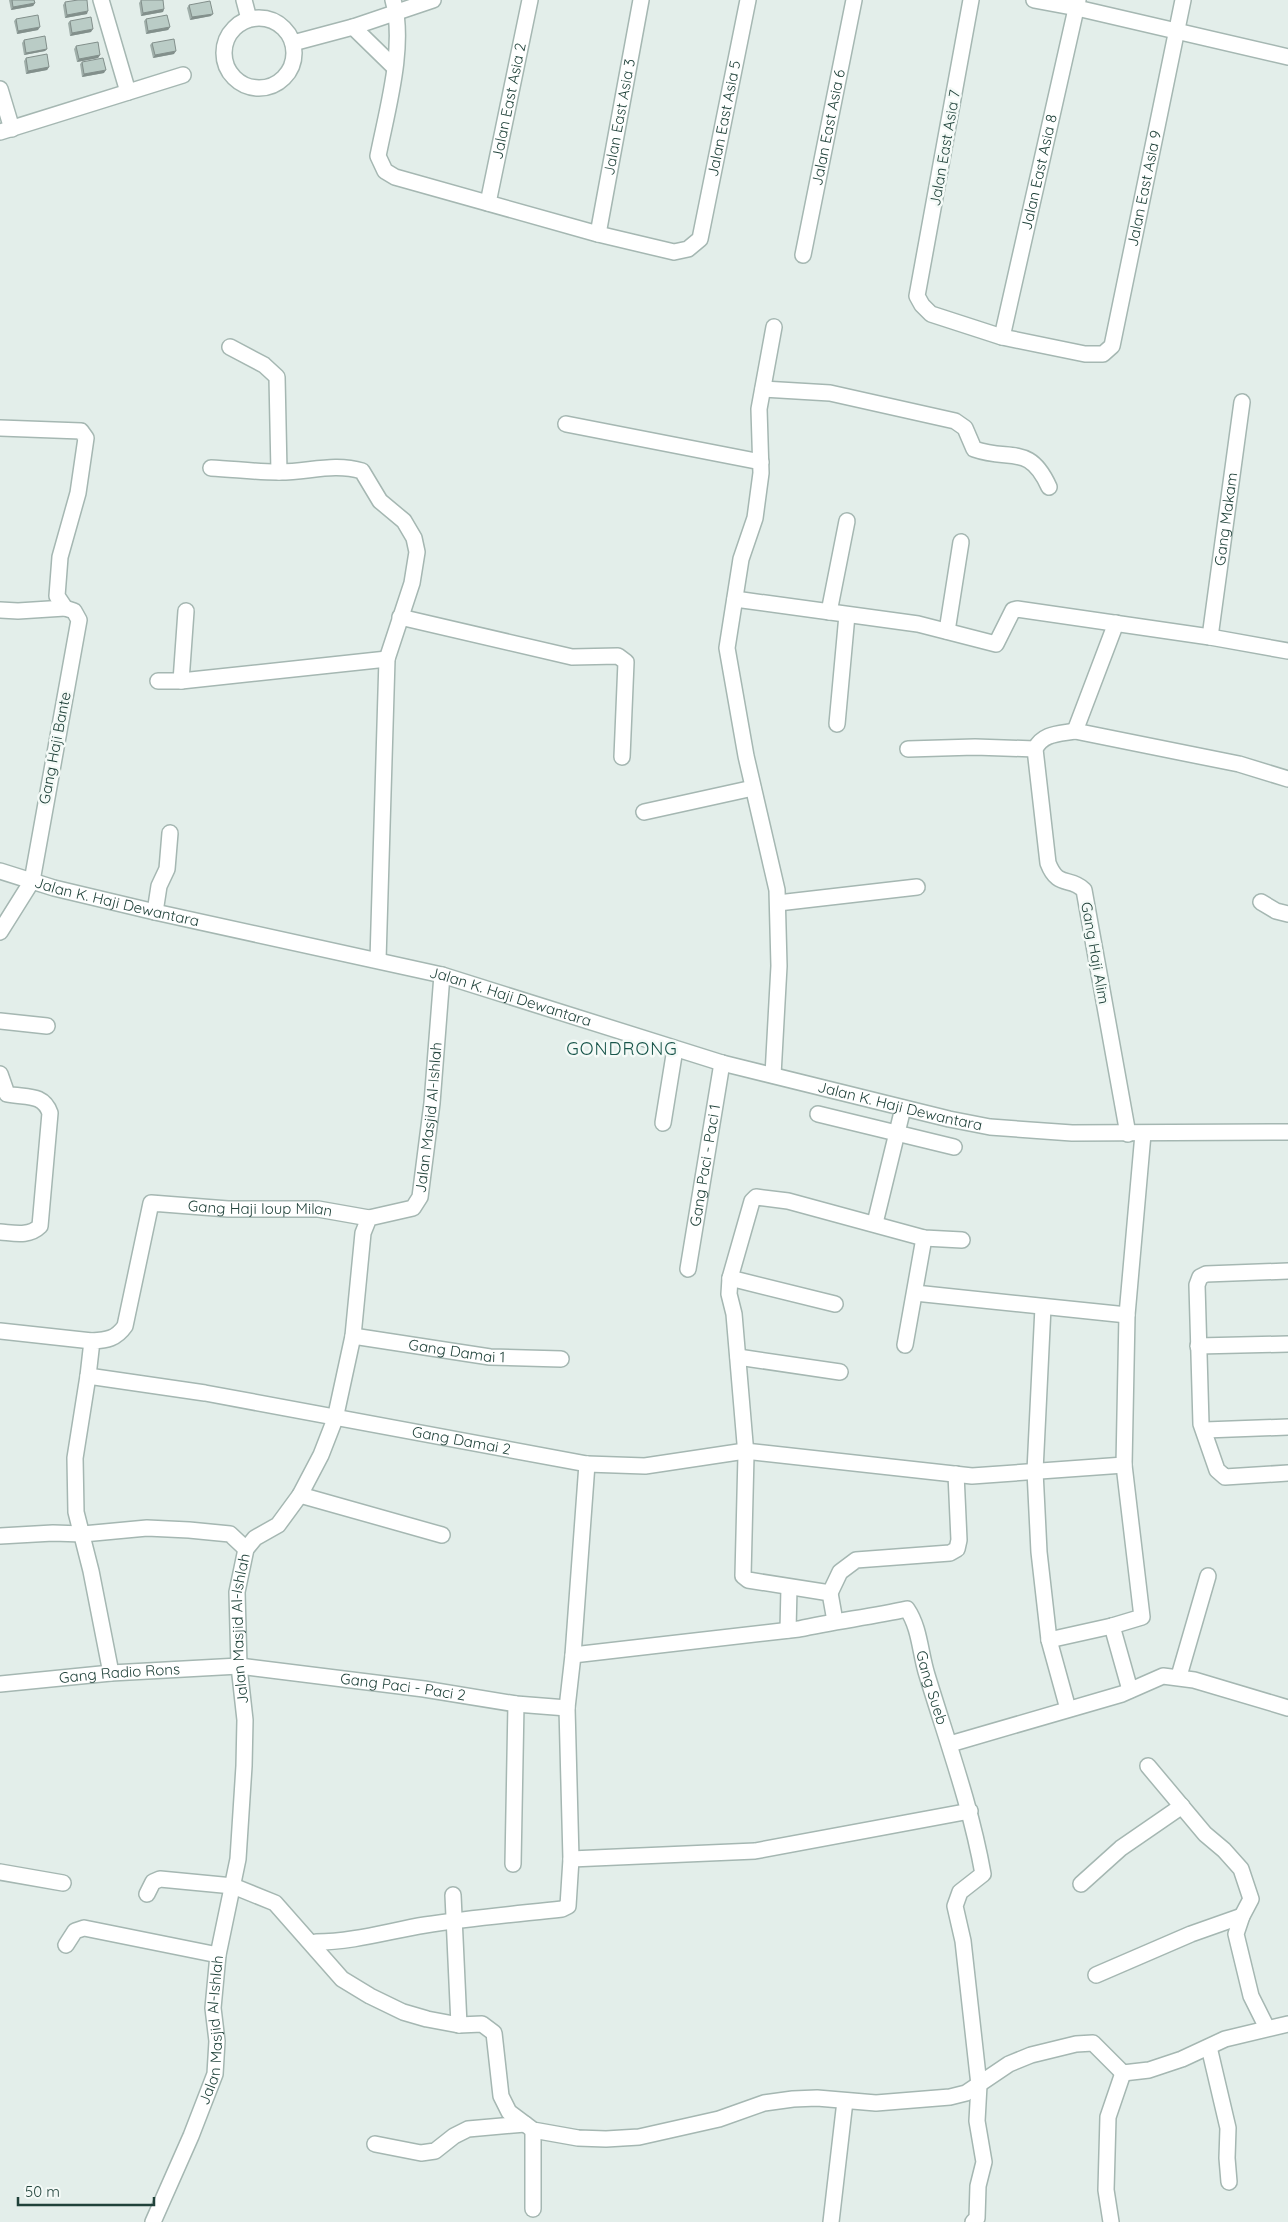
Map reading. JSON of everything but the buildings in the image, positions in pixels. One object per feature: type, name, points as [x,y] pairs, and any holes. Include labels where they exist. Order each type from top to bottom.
[{"type":"street","points":[[101,0],[128,92]]},
{"type":"street","points":[[244,0],[249,19]]},
{"type":"street","points":[[293,43],[353,27],[395,7],[433,0]]},
{"type":"street","name":"Jalan East Asia 2","points":[[488,203],[530,0]]},
{"type":"street","name":"Jalan East Asia 3","points":[[598,234],[641,0]]},
{"type":"street","name":"Jalan East Asia 5","points":[[598,234],[674,252],[688,248],[700,239],[748,0]]},
{"type":"street","name":"Jalan East Asia 6","points":[[803,255],[854,0]]},
{"type":"street","name":"Jalan East Asia 7","points":[[971,0],[918,296],[922,305],[931,314],[1002,337]]},
{"type":"street","points":[[1034,0],[1078,4],[1176,32],[1288,56]]},
{"type":"street","name":"Jalan East Asia 9","points":[[1002,337],[1086,354],[1104,354],[1112,346],[1183,0]]},
{"type":"street","name":"Jalan East Asia 8","points":[[1002,337],[1078,4]]},
{"type":"street","points":[[395,7],[398,43],[378,156],[385,172],[395,177],[598,234]]},
{"type":"street","points":[[263,18],[276,22],[287,31],[293,43],[294,62],[284,79],[268,88],[249,88],[233,78],[224,61],[224,48],[228,35],[237,25],[249,19],[263,18]]},
{"type":"street","points":[[353,27],[394,68]]},
{"type":"street","points":[[0,89],[6,130],[182,75]]},
{"type":"street","points":[[773,1075],[779,976],[777,890],[746,756],[727,648],[741,559],[755,518],[761,462],[759,409],[774,327]]},
{"type":"street","points":[[230,347],[264,365],[277,377],[279,472]]},
{"type":"street","points":[[763,389],[830,393],[955,421],[965,428],[974,449],[985,453],[1025,458],[1035,464],[1049,487]]},
{"type":"street","name":"Gang Makam","points":[[1210,637],[1242,402]]},
{"type":"street","points":[[566,424],[761,462]]},
{"type":"street","points":[[0,428],[81,431],[85,434],[78,493],[60,557],[58,596],[71,612]]},
{"type":"street","points":[[212,468],[279,472],[316,467],[353,468],[362,471],[380,501],[404,521],[414,538],[416,552],[412,583],[388,659],[378,960]]},
{"type":"street","points":[[830,612],[847,521]]},
{"type":"street","points":[[947,631],[960,542]]},
{"type":"street","points":[[735,599],[918,624],[996,644],[1013,610],[1017,609],[1210,637],[1288,651]]},
{"type":"street","points":[[0,610],[71,612]]},
{"type":"street","points":[[181,681],[186,611]]},
{"type":"street","name":"Gang Haji Bante","points":[[32,881],[79,620],[71,612]]},
{"type":"street","points":[[837,724],[847,615]]},
{"type":"street","points":[[400,617],[572,658],[618,656],[626,662],[622,757]]},
{"type":"street","points":[[1075,731],[1116,623]]},
{"type":"street","points":[[158,681],[181,681],[388,659]]},
{"type":"street","points":[[908,749],[975,748],[1035,750],[1041,740],[1046,737],[1075,731],[1239,764],[1288,779]]},
{"type":"street","name":"Gang Haji Alim","points":[[1035,750],[1048,863],[1052,874],[1064,882],[1080,886],[1084,890],[1136,1134]]},
{"type":"street","points":[[644,812],[753,788]]},
{"type":"street","points":[[156,912],[158,886],[167,869],[170,833]]},
{"type":"street","name":"Jalan K. Haji Dewantara","points":[[0,871],[32,881],[156,912],[442,975],[722,1063],[903,1108],[990,1127],[1072,1133],[1288,1132]]},
{"type":"street","points":[[0,932],[32,881]]},
{"type":"street","points":[[778,903],[917,888]]},
{"type":"street","points":[[1261,902],[1276,911],[1288,914]]},
{"type":"street","name":"Jalan Masjid Al-Ishlah","points":[[153,2222],[192,2136],[215,2074],[217,2041],[213,2008],[218,1955],[238,1859],[245,1748],[245,1720],[239,1666],[237,1592],[246,1549],[255,1538],[278,1525],[300,1495],[321,1455],[335,1419],[353,1336],[361,1245],[365,1225],[369,1218],[413,1208],[420,1197],[432,1104],[442,975]]},
{"type":"street","points":[[0,1021],[47,1026]]},
{"type":"street","points":[[662,1123],[675,1049]]},
{"type":"street","name":"Gang Paci - Paci 1","points":[[688,1269],[722,1063]]},
{"type":"street","points":[[0,1074],[7,1094],[42,1099],[47,1104],[50,1114],[40,1226],[34,1232],[25,1234],[0,1232]]},
{"type":"street","points":[[875,1223],[903,1108]]},
{"type":"street","points":[[818,1114],[954,1147]]},
{"type":"street","points":[[1050,1640],[1142,1617],[1124,1465],[1127,1315],[1136,1134]]},
{"type":"street","points":[[830,1593],[748,1580],[743,1576],[746,1528],[745,1451],[734,1314],[729,1294],[730,1278],[752,1201],[756,1197],[788,1201],[875,1223],[924,1238],[962,1240]]},
{"type":"street","name":"Gang Haji Ioup Milan","points":[[92,1341],[111,1339],[119,1335],[125,1326],[151,1203],[228,1209],[318,1209],[369,1218]]},
{"type":"street","points":[[905,1345],[924,1238]]},
{"type":"street","points":[[1288,1271],[1206,1274],[1200,1277],[1197,1285],[1201,1424],[1217,1470],[1225,1477],[1288,1473]]},
{"type":"street","points":[[730,1278],[835,1304]]},
{"type":"street","points":[[915,1293],[1127,1315]]},
{"type":"street","points":[[1043,1307],[1035,1471],[1040,1552],[1050,1640],[1068,1709]]},
{"type":"street","points":[[0,1331],[92,1341],[75,1458],[76,1512],[83,1534],[111,1673]]},
{"type":"street","name":"Gang Damai 1","points":[[353,1336],[490,1357],[561,1359]]},
{"type":"street","points":[[1198,1346],[1288,1344]]},
{"type":"street","points":[[738,1357],[840,1372]]},
{"type":"street","name":"Gang Damai 2","points":[[88,1376],[205,1394],[587,1464],[645,1466],[745,1451],[972,1476],[1124,1465]]},
{"type":"street","points":[[1204,1430],[1288,1427]]},
{"type":"street","points":[[316,1942],[348,1941],[376,1933],[454,1920],[562,1909],[568,1906],[571,1859],[567,1708],[573,1655],[587,1464]]},
{"type":"street","points":[[834,1621],[830,1593],[840,1572],[856,1560],[950,1553],[957,1548],[960,1540],[956,1474]]},
{"type":"street","points":[[300,1495],[442,1535]]},
{"type":"street","points":[[0,1536],[53,1533],[83,1534],[147,1528],[213,1531],[230,1534],[246,1549]]},
{"type":"street","points":[[1179,1676],[1208,1576]]},
{"type":"street","points":[[788,1630],[789,1588]]},
{"type":"street","name":"Gang Sueb","points":[[573,1655],[788,1630],[907,1609],[914,1619],[926,1673],[970,1811],[983,1874],[960,1892],[955,1906],[963,1941],[979,2085]]},
{"type":"street","points":[[1112,1626],[1130,1690]]},
{"type":"street","name":"Gang Radio Rons","points":[[0,1684],[111,1673],[239,1666]]},
{"type":"street","name":"Gang Paci - Paci 2","points":[[239,1666],[424,1689],[516,1704],[567,1708]]},
{"type":"street","points":[[950,1744],[1130,1690],[1163,1676],[1179,1676],[1288,1708]]},
{"type":"street","points":[[513,1864],[516,1704]]},
{"type":"street","points":[[1148,1766],[1205,1834],[1241,1868],[1251,1898],[1236,1934],[1251,1996],[1267,2028]]},
{"type":"street","points":[[1081,1884],[1121,1848],[1182,1806]]},
{"type":"street","points":[[571,1859],[755,1851],[970,1811]]},
{"type":"street","points":[[0,1872],[63,1883]]},
{"type":"street","points":[[147,1894],[153,1882],[160,1878],[233,1886],[275,1903],[342,1979],[403,2012],[459,2025],[482,2024],[494,2033],[501,2096],[509,2112],[529,2127]]},
{"type":"street","points":[[453,1895],[459,2025]]},
{"type":"street","points":[[1096,1975],[1191,1934],[1242,1916]]},
{"type":"street","points":[[66,1945],[74,1931],[84,1928],[218,1955]]},
{"type":"street","points":[[375,2144],[421,2153],[435,2151],[454,2136],[468,2129],[529,2127],[578,2138],[639,2137],[719,2119],[764,2103],[817,2098],[876,2103],[950,2097],[966,2093],[1010,2064],[1031,2055],[1085,2043],[1093,2043],[1123,2072],[1149,2070],[1182,2060],[1225,2039],[1288,2024]]},
{"type":"street","points":[[1208,2047],[1228,2128],[1227,2158],[1229,2182]]},
{"type":"street","points":[[1111,2222],[1106,2190],[1108,2116],[1123,2072]]},
{"type":"street","points":[[973,2222],[976,2218],[978,2186],[984,2162],[977,2120],[979,2085]]},
{"type":"street","points":[[831,2222],[845,2101]]},
{"type":"street","points":[[529,2127],[533,2209]]},
{"type":"district","name":"GONDRONG","points":[[622,1049]]}]
